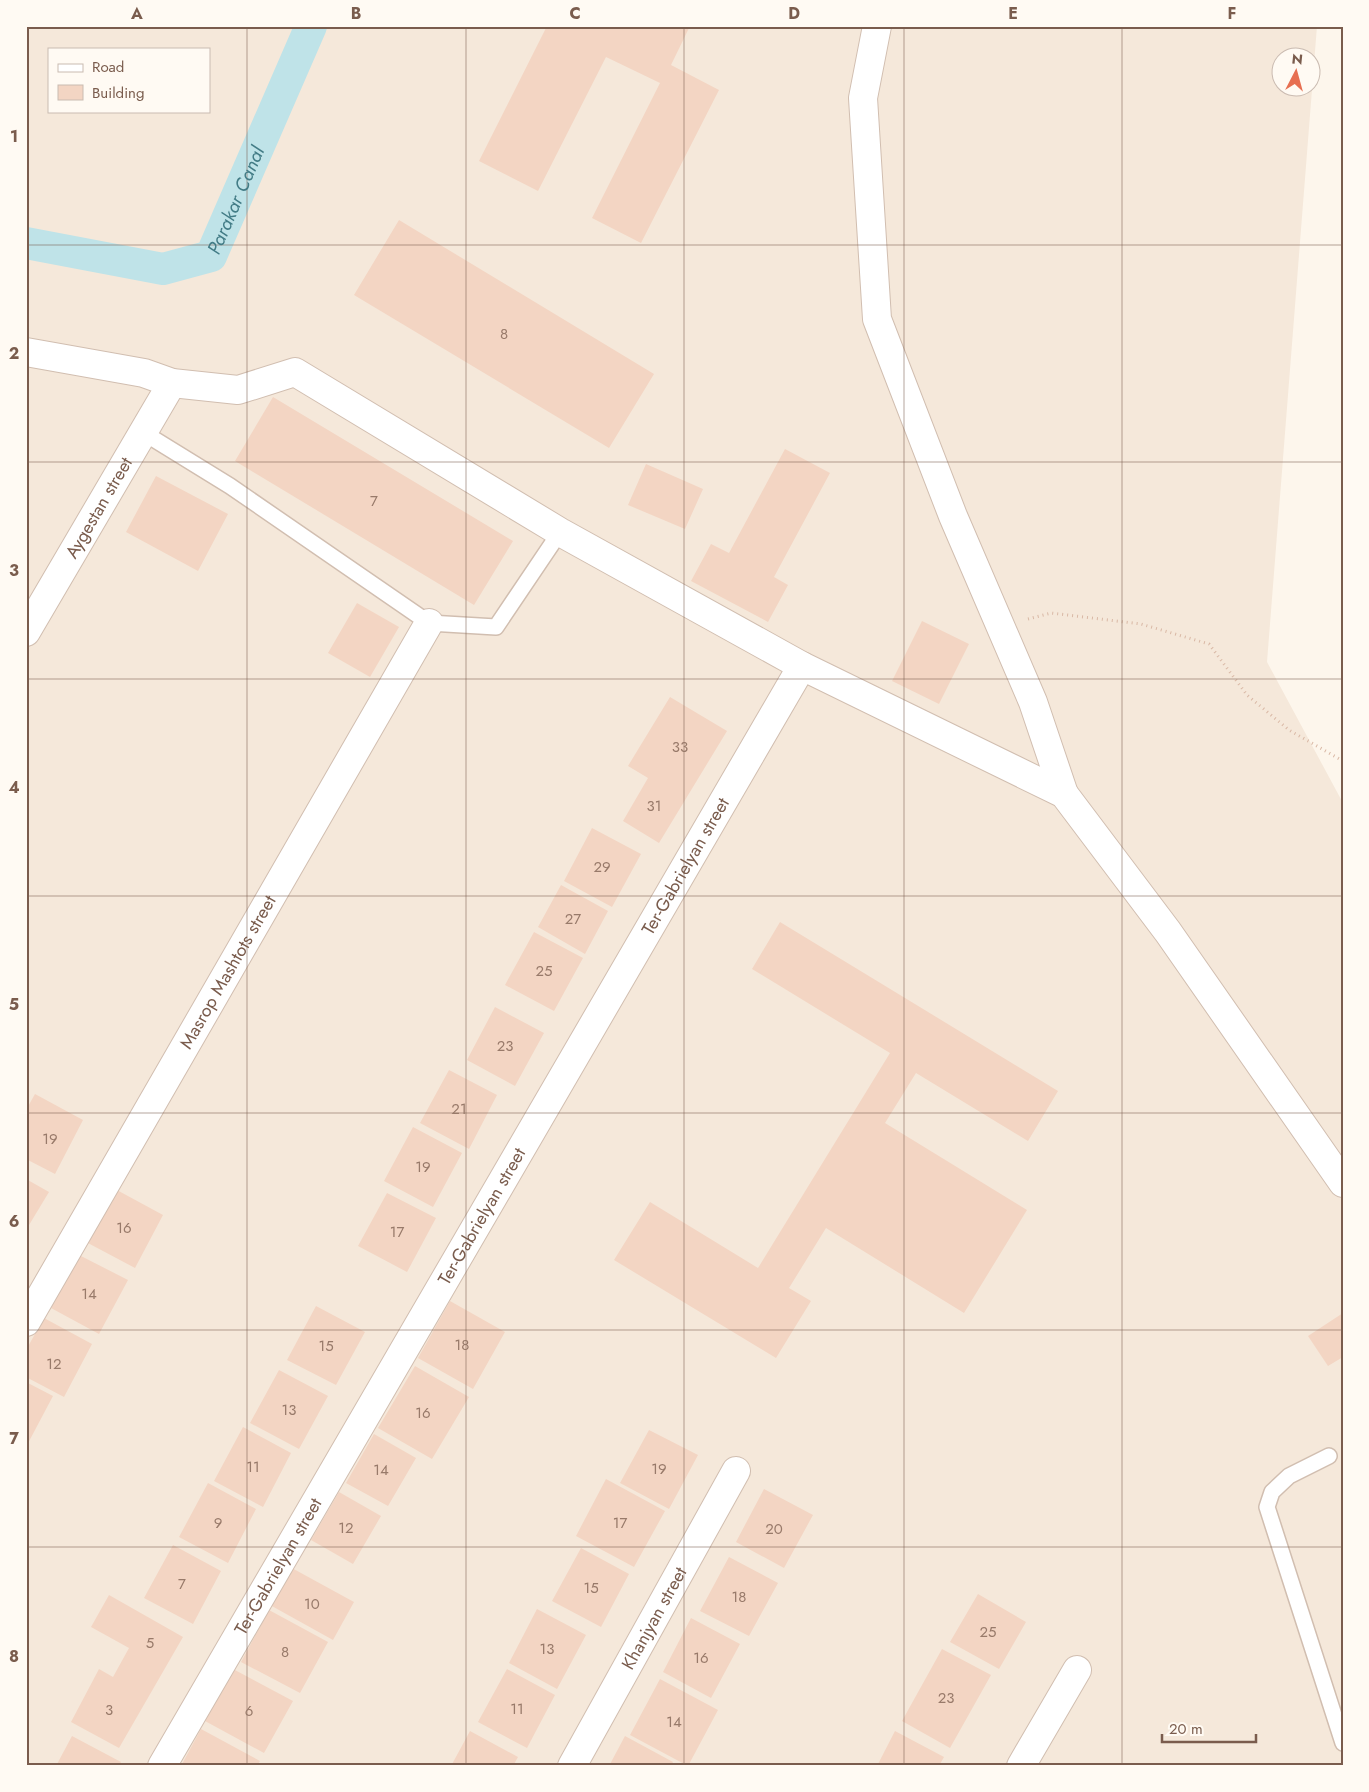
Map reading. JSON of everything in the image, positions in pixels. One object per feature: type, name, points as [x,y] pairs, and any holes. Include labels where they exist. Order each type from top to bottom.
[{"type":"street","points":[[877,26],[863,98],[877,318],[953,516],[1033,702],[1064,794],[1168,932],[1343,1183]]},
{"type":"street","points":[[26,352],[144,373],[172,383],[238,390],[295,372],[560,532],[802,666],[1064,794]]},
{"type":"street","name":"Aygestan street","points":[[26,632],[172,383]]},
{"type":"street","name":"Masrop Mashtots street","points":[[26,1322],[429,623]]},
{"type":"street","name":"Ter-Gabrielyan street","points":[[162,1766],[802,666]]},
{"type":"street","name":"Khanjyan street","points":[[572,1766],[736,1471]]},
{"type":"street","points":[[1022,1766],[1077,1670]]},
{"type":"lane","points":[[144,433],[230,486],[429,623],[496,627],[560,532]]},
{"type":"lane","points":[[1329,1456],[1288,1476],[1272,1492],[1267,1507],[1343,1743]]},
{"type":"path","points":[[1001,627],[1051,613],[1141,624],[1209,644],[1247,694],[1289,730],[1343,761]]},
{"type":"shaded area","points":[[26,26],[1317,26],[1315,48],[1272,48],[1272,98],[1311,98],[1267,662],[1343,803],[1343,1766],[26,1766]]},
{"type":"building","points":[[547,26],[601,26],[606,29],[607,26],[690,26],[671,65],[719,90],[641,243],[592,218],[660,83],[606,57],[538,191],[479,161]]},
{"type":"building","points":[[399,220],[654,374],[609,448],[354,295]]},
{"type":"building","points":[[273,397],[513,541],[474,605],[235,461]]},
{"type":"building","points":[[785,449],[830,473],[774,577],[788,585],[768,622],[691,581],[711,544],[729,553]]},
{"type":"building","points":[[646,464],[703,489],[685,529],[628,505]]},
{"type":"building","points":[[156,476],[228,514],[198,571],[126,532]]},
{"type":"building","points":[[357,603],[399,627],[370,677],[328,653]]},
{"type":"building","points":[[922,621],[969,644],[939,704],[892,681]]},
{"type":"building","points":[[670,697],[727,731],[659,843],[623,821],[648,778],[628,766]]},
{"type":"building","points":[[592,828],[641,854],[612,907],[564,881]]},
{"type":"building","points":[[561,885],[608,911],[585,954],[538,927]]},
{"type":"building","points":[[780,922],[1058,1091],[1028,1141],[916,1073],[885,1123],[1027,1210],[964,1313],[826,1228],[789,1288],[811,1301],[776,1358],[614,1260],[650,1202],[758,1268],[890,1053],[752,969]]},
{"type":"building","points":[[534,932],[583,958],[554,1011],[505,985]]},
{"type":"building","points":[[495,1007],[544,1033],[515,1086],[467,1060]]},
{"type":"building","points":[[449,1070],[497,1095],[469,1149],[420,1123]]},
{"type":"building","points":[[35,1094],[83,1120],[55,1174],[26,1159],[26,1110]]},
{"type":"building","points":[[413,1127],[462,1153],[433,1207],[384,1181]]},
{"type":"building","points":[[26,1179],[49,1192],[26,1230]]},
{"type":"building","points":[[115,1189],[163,1215],[135,1268],[86,1242]]},
{"type":"building","points":[[387,1193],[436,1218],[407,1272],[358,1246]]},
{"type":"building","points":[[79,1255],[128,1280],[99,1334],[51,1308]]},
{"type":"building","points":[[450,1301],[505,1332],[473,1389],[418,1358]]},
{"type":"building","points":[[316,1306],[365,1332],[336,1385],[287,1360]]},
{"type":"building","points":[[1343,1313],[1343,1357],[1328,1366],[1308,1336]]},
{"type":"building","points":[[44,1318],[92,1344],[64,1397],[26,1377],[26,1350]]},
{"type":"building","points":[[415,1366],[469,1397],[432,1459],[378,1428]]},
{"type":"building","points":[[279,1370],[328,1396],[299,1449],[250,1423]]},
{"type":"building","points":[[26,1382],[53,1396],[26,1447]]},
{"type":"building","points":[[243,1427],[291,1453],[263,1507],[214,1481]]},
{"type":"building","points":[[649,1430],[698,1455],[669,1509],[620,1483]]},
{"type":"building","points":[[374,1434],[416,1458],[388,1506],[346,1483]]},
{"type":"building","points":[[606,1479],[665,1511],[634,1567],[576,1536]]},
{"type":"building","points":[[208,1483],[256,1509],[228,1563],[179,1537]]},
{"type":"building","points":[[764,1489],[813,1515],[784,1568],[736,1542]]},
{"type":"building","points":[[339,1492],[381,1516],[353,1564],[311,1540]]},
{"type":"building","points":[[173,1545],[221,1571],[193,1624],[144,1598]]},
{"type":"building","points":[[581,1548],[629,1574],[601,1627],[552,1601]]},
{"type":"building","points":[[729,1557],[778,1583],[749,1636],[700,1611]]},
{"type":"building","points":[[290,1567],[354,1602],[333,1640],[270,1605]]},
{"type":"building","points":[[978,1594],[1026,1622],[999,1669],[950,1642]]},
{"type":"building","points":[[109,1595],[183,1637],[119,1748],[71,1722],[99,1669],[113,1677],[129,1648],[91,1627]]},
{"type":"building","points":[[537,1609],[586,1635],[557,1689],[509,1663]]},
{"type":"building","points":[[269,1610],[328,1642],[300,1693],[241,1662]]},
{"type":"building","points":[[691,1618],[740,1644],[711,1698],[663,1672]]},
{"type":"building","points":[[942,1649],[991,1675],[950,1748],[902,1721]]},
{"type":"building","points":[[233,1669],[293,1701],[264,1753],[205,1721]]},
{"type":"building","points":[[507,1669],[555,1695],[527,1748],[478,1722]]},
{"type":"building","points":[[660,1679],[718,1710],[688,1766],[630,1735]]},
{"type":"building","points":[[201,1729],[260,1761],[257,1766],[181,1766]]},
{"type":"building","points":[[470,1731],[518,1757],[513,1766],[451,1766]]},
{"type":"building","points":[[895,1731],[944,1757],[939,1766],[877,1766]]},
{"type":"building","points":[[72,1736],[121,1762],[119,1766],[56,1766]]},
{"type":"building","points":[[625,1736],[673,1762],[671,1766],[609,1766]]},
{"type":"waterway","name":"Parakar Canal","points":[[26,243],[163,269],[211,256],[311,26]]}]
